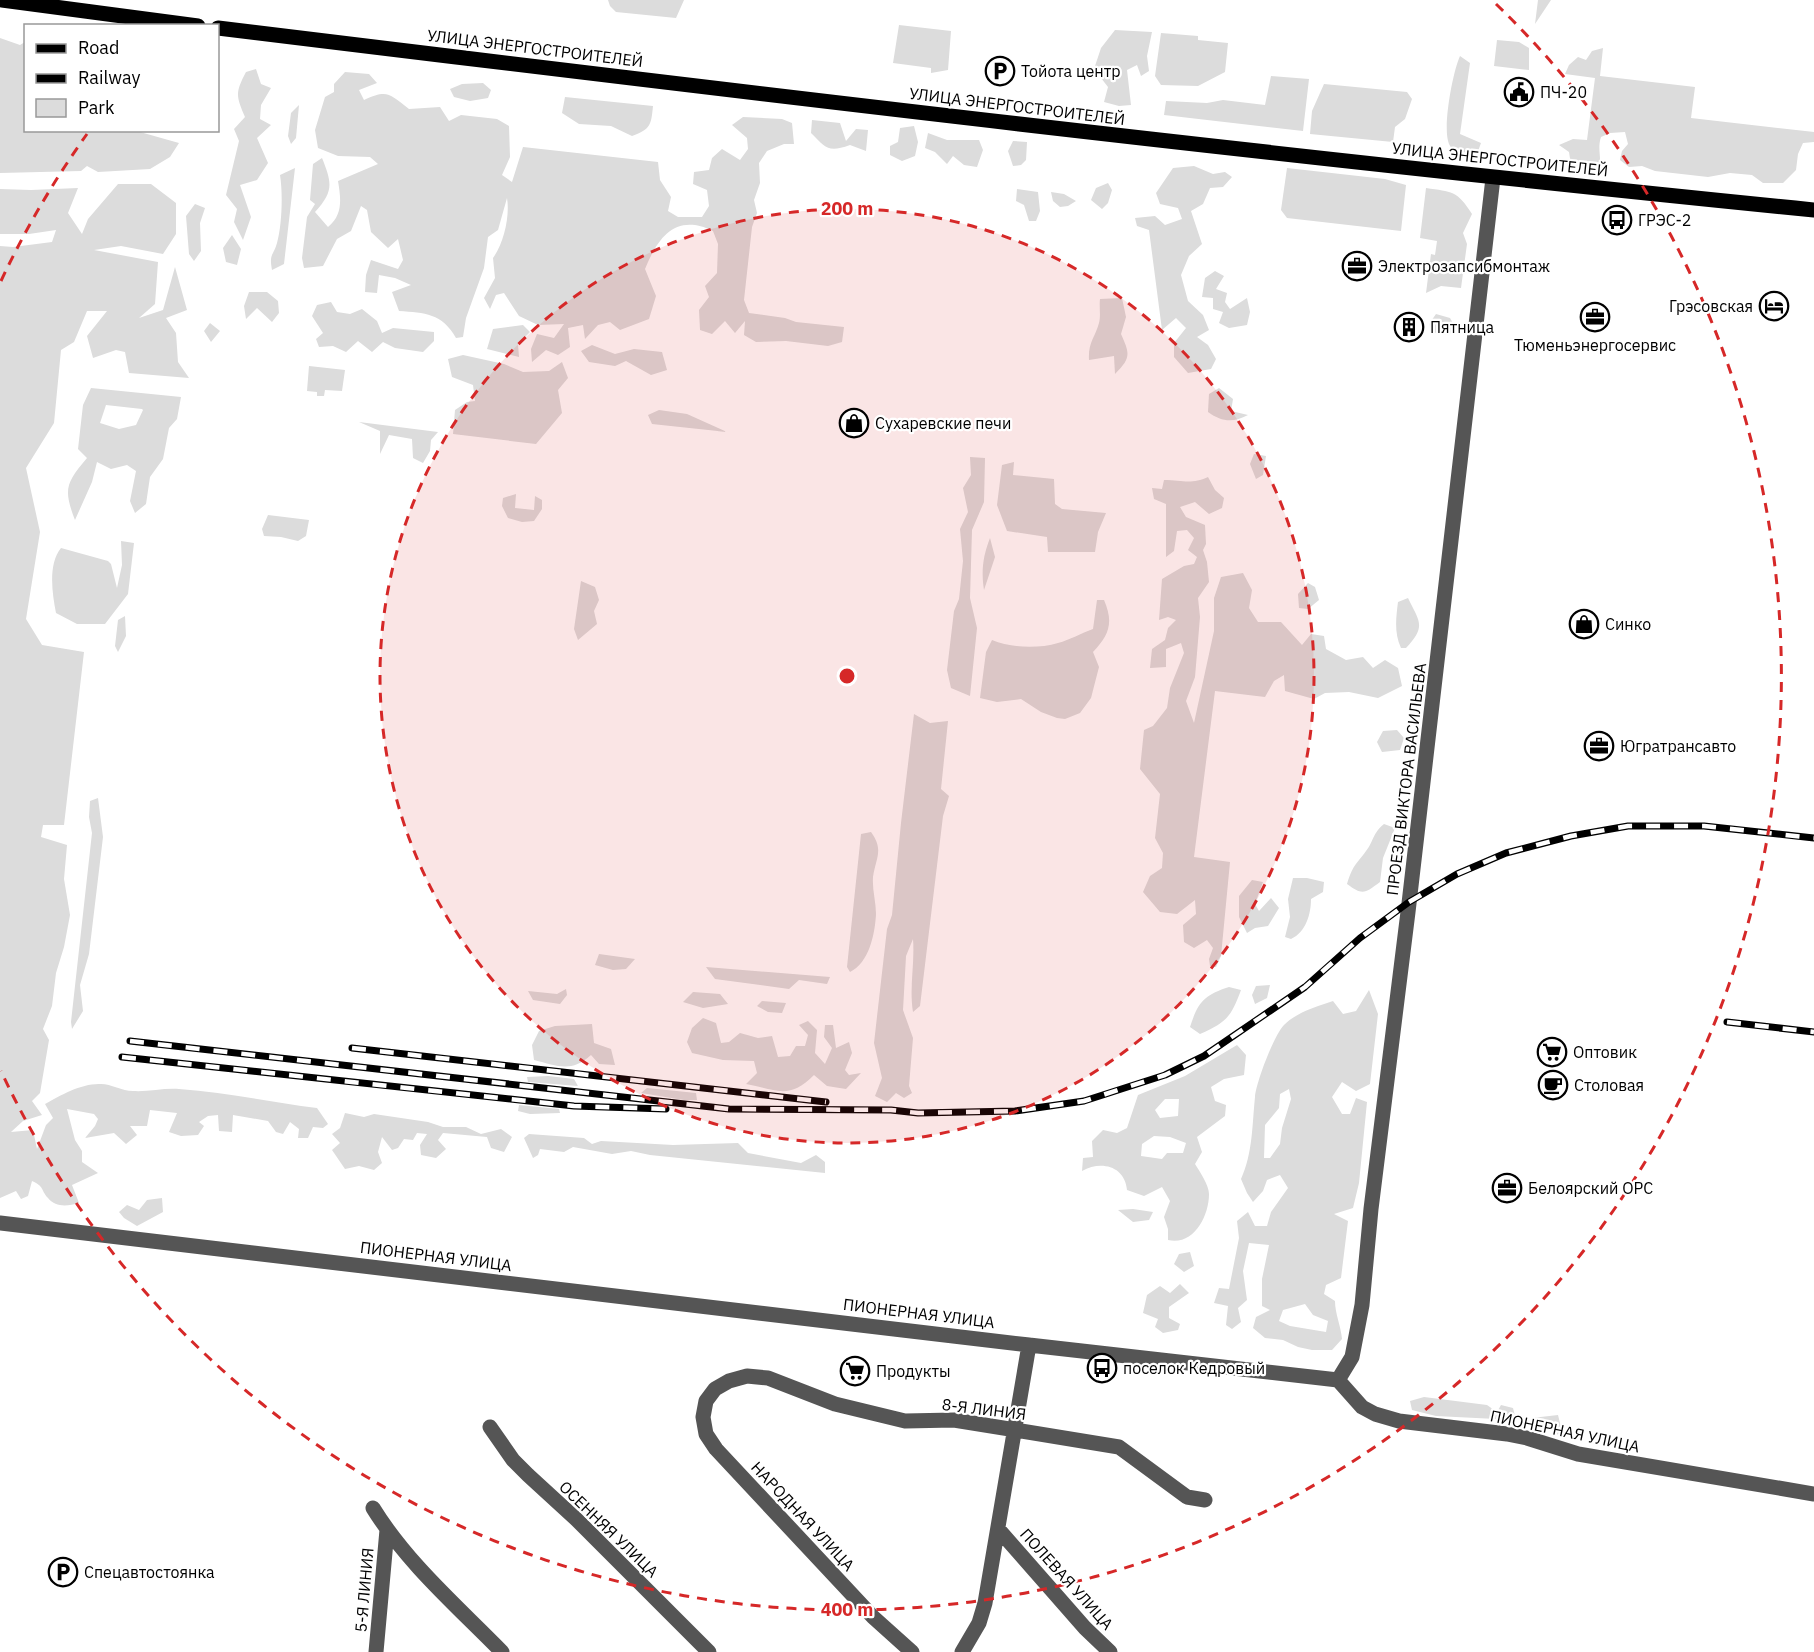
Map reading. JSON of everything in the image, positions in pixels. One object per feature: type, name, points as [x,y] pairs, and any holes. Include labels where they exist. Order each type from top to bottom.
[{"type":"main road","points":[[2,0],[183,24]]},
{"type":"main road","name":"УЛИЦА ЭНЕРГОСТРОИТЕЛЕЙ","points":[[219,28],[1124,137],[1419,168],[1492,178],[1814,210]]},
{"type":"street","name":"ПРОЕЗД ВИКТОРА ВАСИЛЬЕВА","points":[[1338,1380],[1352,1357],[1362,1305],[1371,1209],[1408,912],[1492,178]]},
{"type":"street","name":"ПИОНЕРНАЯ УЛИЦА","points":[[0,1223],[1338,1380],[1362,1407],[1399,1422],[1517,1436],[1578,1454],[1814,1494]]},
{"type":"street","name":"ПОЛЕВАЯ УЛИЦА","points":[[962,1652],[972,1638],[985,1603],[1029,1345]]},
{"type":"street","name":"8-Я ЛИНИЯ","points":[[715,1389],[729,1381],[747,1376],[768,1378],[835,1404],[905,1421],[954,1420],[1119,1447],[1187,1497],[1205,1500]]},
{"type":"street","name":"НАРОДНАЯ УЛИЦА","points":[[715,1389],[706,1401],[703,1417],[706,1434],[717,1449],[873,1617],[912,1652]]},
{"type":"street","name":"ОСЕННЯЯ УЛИЦА","points":[[490,1427],[513,1460],[576,1519],[709,1652]]},
{"type":"street","points":[[373,1508],[406,1554],[502,1652]]},
{"type":"street","name":"5-Я ЛИНИЯ","points":[[376,1652],[387,1530]]},
{"type":"street","name":"ПОЛЕВАЯ УЛИЦА","points":[[999,1530],[1085,1628],[1110,1652]]},
{"type":"green space","points":[[608,0],[684,0],[676,18],[616,12]]},
{"type":"green space","points":[[1538,0],[1551,0],[1535,24]]},
{"type":"green space","points":[[899,25],[951,31],[948,70],[931,73],[931,68],[893,63]]},
{"type":"green space","points":[[1115,30],[1152,32],[1147,56],[1149,71],[1141,76],[1137,65],[1127,70],[1131,105],[1119,106],[1104,102],[1108,87],[1094,69],[1101,48]]},
{"type":"green space","points":[[1161,33],[1198,36],[1198,40],[1228,43],[1225,72],[1198,86],[1161,85],[1155,76]]},
{"type":"green space","points":[[0,38],[20,45],[24,43],[24,132],[140,132],[179,143],[170,157],[150,169],[98,172],[87,166],[81,171],[0,173]]},
{"type":"green space","points":[[1497,40],[1519,42],[1529,48],[1529,70],[1494,66]]},
{"type":"green space","points":[[1603,48],[1600,76],[1695,87],[1691,118],[1814,132],[1814,142],[1803,143],[1798,154],[1796,170],[1783,183],[1763,183],[1752,175],[1730,173],[1708,177],[1655,171],[1642,166],[1629,167],[1620,160],[1622,151],[1628,144],[1625,132],[1610,133],[1601,137],[1599,168],[1585,171],[1571,165],[1569,152],[1559,145],[1573,139],[1587,140],[1595,78],[1565,74],[1569,65],[1578,57],[1586,60],[1592,51]]},
{"type":"green space","points":[[1460,56],[1470,63],[1460,134],[1481,143],[1477,154],[1455,151],[1449,145],[1447,136],[1449,100]]},
{"type":"green space","points":[[256,69],[261,84],[271,88],[261,105],[260,119],[271,125],[257,138],[268,163],[257,180],[240,185],[251,217],[243,240],[234,222],[237,209],[226,195],[239,141],[234,129],[245,117],[238,99],[238,90],[246,72]]},
{"type":"green space","points":[[345,72],[369,74],[377,83],[359,90],[364,100],[384,94],[409,109],[440,107],[449,121],[461,115],[497,119],[509,126],[510,157],[502,175],[512,182],[523,147],[658,162],[660,180],[671,197],[668,211],[678,217],[702,217],[709,206],[707,190],[693,184],[694,172],[709,170],[712,158],[722,149],[740,160],[748,149],[747,138],[732,125],[743,117],[782,119],[792,123],[794,144],[784,144],[767,151],[759,163],[760,183],[754,200],[757,213],[752,227],[744,300],[749,313],[785,318],[796,322],[844,327],[842,342],[828,346],[786,341],[756,342],[744,335],[745,321],[735,333],[725,321],[712,334],[700,330],[699,310],[709,297],[705,286],[717,273],[718,244],[713,231],[689,225],[670,231],[662,238],[650,257],[645,269],[656,296],[649,319],[620,330],[610,322],[598,325],[585,339],[583,325],[568,328],[570,347],[558,355],[546,350],[532,362],[531,349],[537,334],[554,338],[564,324],[538,325],[519,316],[504,293],[496,295],[490,309],[484,298],[495,278],[493,258],[505,229],[508,213],[507,198],[498,230],[488,237],[484,268],[466,318],[463,337],[456,338],[445,324],[432,316],[399,311],[392,292],[411,285],[395,278],[379,275],[377,293],[365,292],[366,275],[371,260],[398,269],[403,260],[398,239],[388,248],[371,232],[367,210],[361,206],[351,231],[337,239],[323,266],[304,268],[302,258],[307,217],[315,204],[310,200],[313,164],[322,158],[328,174],[329,186],[326,198],[315,212],[328,227],[339,212],[338,181],[378,164],[370,157],[338,156],[318,148],[315,130],[325,97],[334,92],[334,84]]},
{"type":"green space","points":[[1271,76],[1309,79],[1303,131],[1164,115],[1166,101],[1207,103],[1223,100],[1265,105]]},
{"type":"green space","points":[[483,83],[491,90],[488,98],[470,101],[454,97],[450,89],[462,84]]},
{"type":"green space","points":[[1324,84],[1407,92],[1412,99],[1405,119],[1395,127],[1393,142],[1310,134],[1312,111]]},
{"type":"green space","points":[[565,97],[653,106],[649,126],[632,136],[611,126],[579,124],[562,113]]},
{"type":"green space","points":[[299,105],[296,138],[291,144],[288,136],[291,113]]},
{"type":"green space","points":[[812,120],[840,123],[846,141],[856,129],[868,130],[866,151],[850,145],[837,149],[828,148],[811,133]]},
{"type":"green space","points":[[914,126],[918,142],[915,156],[902,161],[890,155],[890,146],[898,142],[900,128]]},
{"type":"green space","points":[[928,133],[947,140],[979,140],[983,150],[977,167],[964,165],[953,156],[947,164],[935,152],[925,148]]},
{"type":"green space","points":[[1013,141],[1027,142],[1026,160],[1021,165],[1013,166],[1008,151]]},
{"type":"green space","points":[[1194,166],[1213,174],[1225,172],[1232,177],[1223,187],[1210,188],[1203,204],[1191,211],[1202,244],[1189,256],[1181,275],[1188,301],[1203,315],[1209,330],[1197,337],[1208,345],[1216,359],[1211,369],[1188,373],[1174,357],[1174,343],[1186,328],[1176,318],[1162,330],[1149,230],[1137,226],[1135,218],[1155,216],[1165,225],[1182,219],[1178,208],[1160,204],[1156,193],[1173,168]]},
{"type":"green space","points":[[295,168],[284,264],[272,270],[271,258],[279,236],[281,218],[280,175]]},
{"type":"green space","points":[[1287,168],[1385,179],[1406,185],[1401,231],[1287,218],[1281,210]]},
{"type":"green space","points":[[1108,183],[1112,190],[1108,203],[1102,209],[1091,200],[1096,188]]},
{"type":"green space","points":[[118,184],[151,184],[176,203],[176,234],[163,254],[121,246],[94,250],[158,262],[155,304],[139,318],[163,310],[175,267],[187,310],[166,318],[176,333],[178,362],[189,378],[129,373],[125,352],[116,350],[93,358],[87,336],[107,311],[87,311],[74,342],[61,350],[54,423],[26,468],[40,532],[26,619],[42,645],[84,652],[64,825],[43,825],[41,837],[67,845],[64,879],[70,915],[56,973],[52,1006],[43,1029],[49,1040],[40,1093],[32,1101],[42,1115],[23,1121],[11,1132],[33,1130],[37,1149],[46,1125],[53,1118],[45,1104],[65,1093],[94,1084],[133,1091],[196,1090],[317,1108],[328,1124],[323,1128],[313,1127],[308,1138],[298,1138],[299,1129],[290,1122],[283,1134],[276,1132],[268,1121],[233,1115],[232,1132],[219,1131],[218,1115],[208,1116],[199,1122],[204,1126],[198,1135],[181,1136],[169,1132],[177,1113],[150,1110],[147,1126],[130,1126],[137,1135],[126,1144],[114,1133],[85,1138],[98,1119],[94,1114],[67,1109],[75,1140],[82,1151],[82,1162],[98,1173],[72,1185],[79,1203],[62,1205],[51,1201],[41,1187],[32,1181],[28,1196],[21,1199],[16,1191],[0,1198],[0,246],[13,247],[52,242],[56,230],[29,234],[0,234],[0,189],[78,188],[68,213],[82,234],[88,219]]},
{"type":"green space","points":[[1426,188],[1442,190],[1458,196],[1472,214],[1463,233],[1467,244],[1461,288],[1441,286],[1426,293],[1431,254],[1435,255],[1437,241],[1420,238]]},
{"type":"green space","points":[[1017,189],[1038,192],[1040,211],[1036,221],[1029,221],[1024,205],[1016,201]]},
{"type":"green space","points":[[1051,192],[1064,194],[1076,201],[1068,206],[1060,207],[1053,201]]},
{"type":"green space","points":[[195,204],[205,208],[200,223],[201,251],[194,261],[189,254],[186,216]]},
{"type":"green space","points":[[232,235],[241,249],[237,265],[226,262],[223,248]]},
{"type":"green space","points":[[1215,271],[1224,276],[1216,289],[1227,293],[1225,302],[1230,309],[1247,298],[1250,312],[1247,325],[1229,328],[1219,323],[1223,312],[1213,309],[1213,298],[1202,297],[1205,278]]},
{"type":"green space","points":[[249,292],[267,292],[278,301],[279,313],[272,322],[257,308],[246,319],[244,306]]},
{"type":"green space","points":[[1122,298],[1126,317],[1121,334],[1127,355],[1124,364],[1115,374],[1114,356],[1089,360],[1089,354],[1100,320],[1100,299]]},
{"type":"green space","points":[[331,302],[337,312],[350,314],[362,309],[377,321],[382,333],[393,328],[434,332],[434,341],[423,352],[395,348],[383,342],[372,352],[358,341],[346,352],[333,346],[319,347],[316,339],[323,333],[312,316],[317,305]]},
{"type":"green space","points":[[1436,314],[1450,318],[1455,327],[1449,335],[1431,332],[1429,324]]},
{"type":"green space","points":[[210,323],[220,331],[211,342],[204,331]]},
{"type":"green space","points":[[523,325],[530,332],[518,344],[519,357],[487,349],[493,329]]},
{"type":"green space","points":[[592,345],[615,354],[634,349],[662,352],[667,370],[651,375],[626,361],[615,366],[589,362],[581,351]]},
{"type":"green space","points":[[463,355],[504,364],[523,372],[549,371],[562,362],[568,378],[558,390],[562,413],[536,444],[453,434],[455,410],[467,402],[475,401],[473,385],[452,377],[448,359]]},
{"type":"green space","points":[[309,366],[345,370],[342,391],[325,390],[324,396],[317,396],[317,392],[307,391]]},
{"type":"green space","points":[[91,388],[181,397],[177,419],[169,428],[163,459],[150,477],[146,504],[135,513],[130,501],[136,471],[127,465],[111,469],[97,462],[92,482],[75,520],[68,493],[71,480],[87,458],[78,449],[83,405]],"holes":[[[106,405],[142,409],[136,425],[119,429],[100,423]]]},
{"type":"green space","points":[[1219,388],[1233,399],[1231,411],[1248,415],[1228,420],[1218,418],[1208,412],[1209,394]]},
{"type":"green space","points":[[659,410],[687,414],[727,432],[652,424],[648,415]]},
{"type":"green space","points":[[359,422],[438,432],[431,440],[430,451],[423,463],[413,458],[412,439],[389,435],[380,454],[380,431]]},
{"type":"green space","points":[[1254,454],[1266,456],[1263,475],[1256,479],[1250,464]]},
{"type":"green space","points":[[970,457],[985,458],[984,502],[972,530],[970,598],[977,628],[970,696],[951,688],[947,670],[954,611],[959,599],[963,561],[960,529],[968,512],[963,488],[971,475]]},
{"type":"green space","points":[[1014,462],[1013,475],[1054,479],[1055,504],[1062,509],[1106,513],[1098,532],[1095,552],[1048,552],[1047,537],[1007,531],[997,505],[1002,465]]},
{"type":"green space","points":[[1208,477],[1215,490],[1224,498],[1222,508],[1209,514],[1195,502],[1180,507],[1186,517],[1205,525],[1206,544],[1203,550],[1209,582],[1198,598],[1200,617],[1195,677],[1186,701],[1194,723],[1214,631],[1214,598],[1221,577],[1243,573],[1252,590],[1249,608],[1258,622],[1281,622],[1302,645],[1311,634],[1324,636],[1326,649],[1346,660],[1363,657],[1373,668],[1385,660],[1398,668],[1402,686],[1378,698],[1349,692],[1325,693],[1314,699],[1285,691],[1284,675],[1274,681],[1265,697],[1215,691],[1194,857],[1230,862],[1221,956],[1216,967],[1210,966],[1209,959],[1213,948],[1207,940],[1194,948],[1184,942],[1183,925],[1196,914],[1195,900],[1177,914],[1160,912],[1143,892],[1150,876],[1162,868],[1163,853],[1155,838],[1160,794],[1140,769],[1144,730],[1153,726],[1167,708],[1170,688],[1184,653],[1181,643],[1166,649],[1166,667],[1150,668],[1152,649],[1165,640],[1168,628],[1176,620],[1168,617],[1159,620],[1162,579],[1184,566],[1194,564],[1197,557],[1188,550],[1194,538],[1187,530],[1177,531],[1174,551],[1166,557],[1166,504],[1154,499],[1152,488],[1162,489],[1164,480],[1191,481]]},
{"type":"green space","points":[[516,494],[515,508],[534,510],[535,496],[542,500],[542,509],[534,521],[522,522],[508,518],[502,506],[503,498]]},
{"type":"green space","points":[[268,515],[309,520],[306,536],[298,541],[264,536],[262,529]]},
{"type":"green space","points":[[990,538],[995,557],[984,590],[983,564]]},
{"type":"green space","points":[[121,541],[134,543],[128,594],[105,624],[77,624],[56,613],[52,588],[53,570],[61,548],[108,561],[111,564],[117,588],[122,565]]},
{"type":"green space","points":[[581,581],[595,587],[599,600],[594,611],[597,624],[578,640],[574,629]]},
{"type":"green space","points":[[1308,583],[1315,587],[1319,600],[1308,609],[1299,608],[1298,594]]},
{"type":"green space","points":[[1408,598],[1418,618],[1419,629],[1406,648],[1401,648],[1396,631],[1398,602]]},
{"type":"green space","points":[[1097,600],[1104,600],[1109,622],[1103,640],[1093,652],[1099,667],[1091,698],[1080,713],[1065,719],[1057,718],[1041,712],[1021,699],[997,702],[980,698],[986,652],[992,640],[1008,645],[1033,647],[1067,640],[1093,629]]},
{"type":"green space","points":[[125,616],[126,636],[118,652],[115,646],[118,620]]},
{"type":"green space","points":[[914,714],[930,723],[948,721],[941,789],[949,796],[943,816],[920,1006],[913,1012],[913,939],[906,956],[903,1010],[913,1038],[909,1086],[912,1093],[904,1098],[896,1093],[887,1102],[875,1096],[882,1078],[874,1043],[887,929],[892,915]]},
{"type":"green space","points":[[1397,730],[1404,738],[1400,750],[1382,752],[1377,742],[1383,731]]},
{"type":"green space","points":[[98,798],[103,837],[89,954],[80,985],[83,1011],[72,1029],[92,833],[89,817],[90,801]]},
{"type":"green space","points":[[1384,824],[1395,828],[1383,858],[1380,882],[1367,891],[1361,892],[1347,884],[1355,866]]},
{"type":"green space","points":[[871,832],[878,849],[873,877],[876,914],[874,930],[870,947],[862,962],[850,972],[847,967],[861,834]]},
{"type":"green space","points":[[1293,878],[1324,882],[1323,892],[1311,899],[1309,916],[1304,927],[1291,939],[1285,937],[1290,917],[1288,899]]},
{"type":"green space","points":[[1252,880],[1263,882],[1255,904],[1259,911],[1271,898],[1279,908],[1268,926],[1255,928],[1247,933],[1239,917],[1239,896]]},
{"type":"green space","points":[[599,954],[635,959],[626,969],[613,970],[595,965]]},
{"type":"green space","points":[[706,967],[830,977],[827,984],[799,980],[789,989],[715,979]]},
{"type":"green space","points":[[1270,985],[1267,998],[1255,1004],[1252,995],[1256,986]]},
{"type":"green space","points":[[1229,987],[1241,990],[1227,1018],[1200,1034],[1190,1027],[1199,1005],[1213,993]]},
{"type":"green space","points":[[566,989],[567,995],[560,1004],[533,1000],[528,991],[557,994]]},
{"type":"green space","points":[[1369,990],[1378,1014],[1370,1084],[1356,1091],[1342,1082],[1332,1097],[1342,1114],[1350,1114],[1356,1098],[1367,1102],[1359,1183],[1353,1208],[1334,1214],[1348,1221],[1341,1278],[1326,1285],[1324,1294],[1335,1301],[1342,1339],[1332,1350],[1312,1350],[1283,1340],[1265,1338],[1253,1328],[1256,1317],[1270,1310],[1262,1306],[1262,1279],[1269,1245],[1249,1243],[1243,1271],[1247,1300],[1238,1308],[1241,1322],[1232,1329],[1226,1325],[1228,1306],[1214,1303],[1219,1288],[1229,1289],[1239,1238],[1237,1221],[1248,1212],[1255,1226],[1267,1226],[1271,1212],[1288,1188],[1280,1175],[1267,1180],[1263,1191],[1253,1202],[1241,1179],[1250,1149],[1256,1090],[1275,1038],[1284,1025],[1295,1017],[1333,1001],[1343,1014],[1356,1011]],"holes":[[[1289,1089],[1291,1099],[1282,1128],[1280,1144],[1270,1158],[1264,1158],[1265,1125],[1279,1108],[1280,1094]],[[1305,1304],[1313,1315],[1328,1321],[1326,1332],[1290,1326],[1279,1321],[1283,1310]]]},
{"type":"green space","points":[[693,992],[720,994],[728,1004],[703,1008],[683,1002]]},
{"type":"green space","points":[[762,1001],[786,1003],[782,1013],[768,1012],[757,1006]]},
{"type":"green space","points":[[703,1018],[716,1023],[721,1043],[729,1042],[740,1033],[758,1038],[772,1036],[778,1057],[790,1056],[796,1046],[805,1046],[808,1035],[799,1025],[808,1021],[817,1030],[815,1053],[825,1064],[832,1048],[824,1037],[825,1025],[833,1025],[836,1048],[849,1042],[852,1053],[845,1070],[849,1075],[861,1073],[846,1089],[827,1086],[814,1075],[797,1088],[783,1091],[746,1084],[757,1073],[754,1061],[723,1060],[692,1053],[687,1042],[692,1028]]},
{"type":"green space","points":[[592,1024],[594,1043],[611,1049],[615,1065],[599,1064],[591,1055],[584,1061],[564,1067],[534,1060],[532,1045],[539,1031],[555,1026]]},
{"type":"green space","points":[[1237,1045],[1246,1055],[1244,1075],[1224,1079],[1211,1087],[1215,1101],[1226,1105],[1225,1116],[1197,1137],[1202,1152],[1195,1164],[1208,1187],[1208,1203],[1198,1228],[1185,1239],[1177,1241],[1168,1240],[1168,1229],[1164,1217],[1170,1201],[1162,1187],[1144,1196],[1127,1190],[1122,1175],[1111,1167],[1097,1166],[1082,1171],[1083,1158],[1093,1157],[1092,1141],[1103,1130],[1117,1133],[1127,1128],[1138,1095],[1185,1076]],"holes":[[[1165,1099],[1179,1099],[1178,1116],[1160,1118],[1155,1110]],[[1154,1136],[1170,1137],[1186,1143],[1183,1153],[1167,1153],[1162,1159],[1141,1156],[1142,1144]]]},
{"type":"green space","points":[[548,1076],[574,1079],[578,1086],[528,1082],[527,1077]]},
{"type":"green space","points":[[647,1088],[696,1093],[697,1100],[641,1093]]},
{"type":"green space","points":[[519,1105],[559,1109],[560,1113],[530,1114],[518,1111]]},
{"type":"green space","points":[[345,1113],[364,1117],[374,1114],[428,1122],[443,1127],[466,1127],[481,1134],[501,1129],[512,1137],[504,1152],[491,1148],[487,1137],[443,1133],[438,1140],[446,1149],[436,1158],[421,1155],[420,1145],[427,1134],[417,1133],[413,1140],[404,1139],[398,1148],[392,1150],[382,1137],[378,1152],[382,1163],[374,1170],[359,1166],[345,1169],[332,1150],[340,1143],[332,1134],[340,1128]]},
{"type":"green space","points":[[529,1134],[584,1138],[592,1144],[601,1141],[673,1145],[738,1143],[748,1153],[801,1163],[816,1155],[825,1162],[825,1173],[650,1155],[631,1151],[612,1154],[573,1147],[564,1152],[540,1149],[538,1155],[533,1158],[524,1138]]},
{"type":"green space","points":[[162,1198],[163,1212],[137,1226],[119,1212],[127,1205],[139,1210],[147,1200]]},
{"type":"green space","points":[[1133,1209],[1153,1212],[1149,1220],[1133,1222],[1118,1210]]},
{"type":"green space","points":[[1190,1252],[1194,1266],[1184,1272],[1174,1264],[1179,1254]]},
{"type":"green space","points":[[1180,1284],[1189,1293],[1169,1307],[1169,1318],[1180,1324],[1178,1330],[1163,1333],[1155,1327],[1158,1319],[1143,1313],[1147,1295],[1160,1286],[1170,1293]]},
{"type":"green space","points":[[1424,1397],[1487,1405],[1497,1412],[1501,1405],[1513,1408],[1516,1420],[1436,1416],[1412,1410],[1410,1401]]},
{"type":"green space","points":[[1558,1415],[1561,1427],[1560,1436],[1551,1430],[1538,1430],[1532,1418]]},
{"type":"railway","points":[[130,1041],[729,1109],[891,1110],[918,1113],[1015,1111],[1084,1101],[1165,1075],[1204,1056],[1305,987],[1360,938],[1409,902],[1457,874],[1506,853],[1571,836],[1628,826],[1704,826],[1814,838]]},
{"type":"railway","points":[[1727,1022],[1814,1032]]},
{"type":"railway","points":[[352,1048],[826,1102]]},
{"type":"railway","points":[[122,1057],[574,1106],[666,1109]]},
{"type":"place","name":"Тойота центр","points":[[1000,71]]},
{"type":"place","name":"ПЧ-20","points":[[1519,92]]},
{"type":"place","name":"ГРЭС-2","points":[[1617,220]]},
{"type":"place","name":"Электрозапсибмонтаж","points":[[1357,266]]},
{"type":"place","name":"Грэсовская","points":[[1774,306]]},
{"type":"place","name":"Тюменьэнергосервис","points":[[1595,317]]},
{"type":"place","name":"Пятница","points":[[1409,327]]},
{"type":"place","name":"Сухаревские печи","points":[[854,423]]},
{"type":"place","name":"Синко","points":[[1584,624]]},
{"type":"place","name":"Югратрансавто","points":[[1599,746]]},
{"type":"place","name":"Оптовик","points":[[1552,1052]]},
{"type":"place","name":"Столовая","points":[[1553,1085]]},
{"type":"place","name":"Белоярский ОРС","points":[[1507,1188]]},
{"type":"place","name":"поселок Кедровый","points":[[1102,1368]]},
{"type":"place","name":"Продукты","points":[[855,1371]]},
{"type":"place","name":"Спецавтостоянка","points":[[63,1572]]}]
